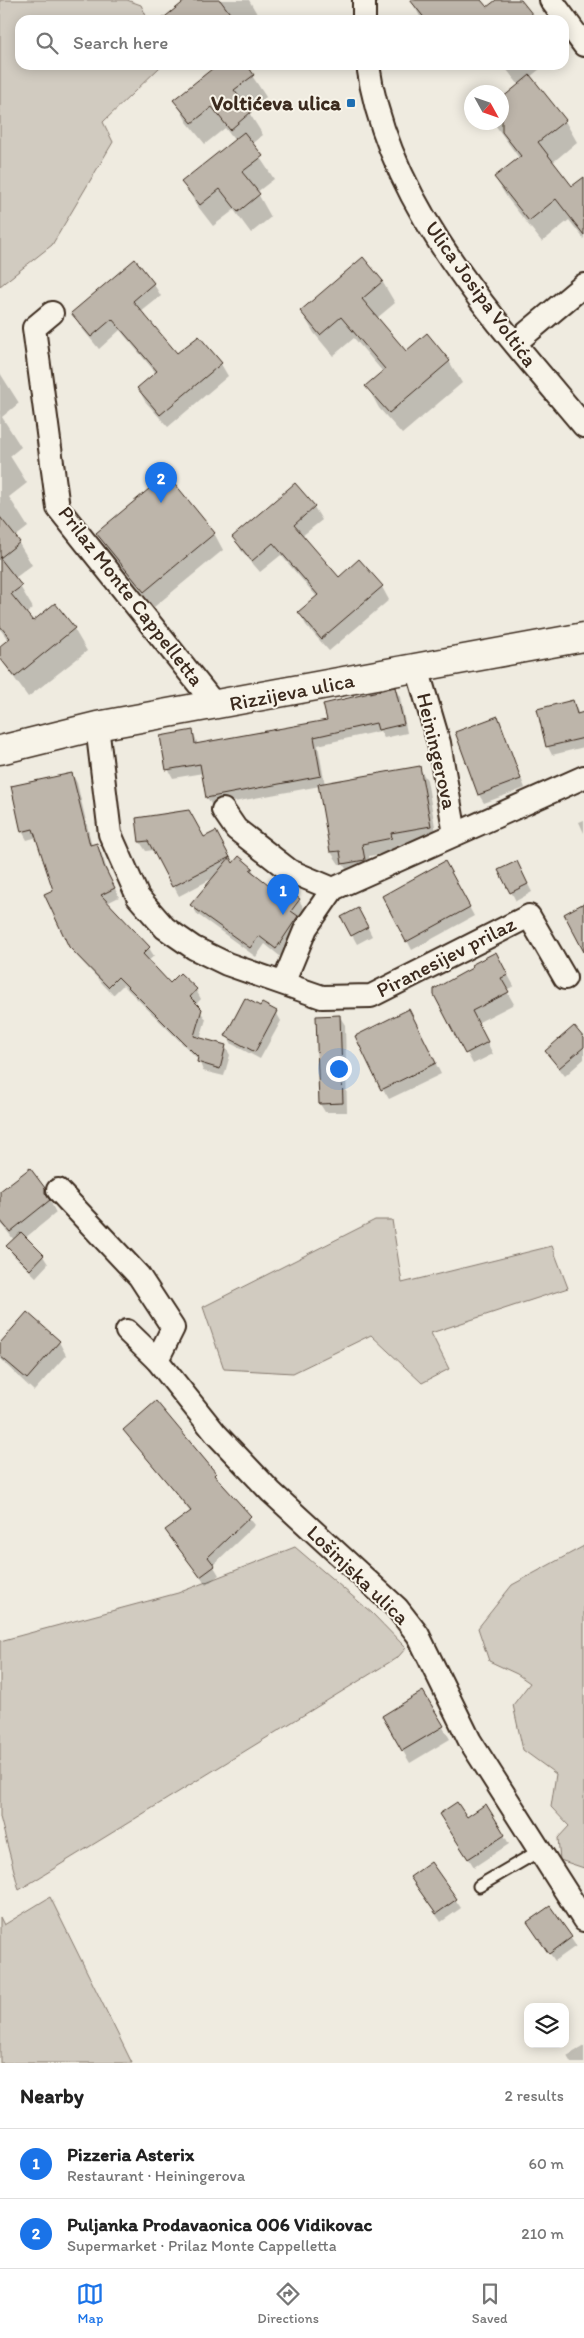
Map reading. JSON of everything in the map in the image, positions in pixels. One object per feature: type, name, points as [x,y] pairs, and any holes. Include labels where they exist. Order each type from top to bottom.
[{"type":"street","points":[[364,0],[364,15]]},
{"type":"street","points":[[551,0],[562,15]]},
{"type":"street","points":[[569,25],[584,45]]},
{"type":"street","name":"Ulica Josipa Voltića","points":[[369,70],[384,128],[421,212],[443,249],[515,343],[584,426]]},
{"type":"street","points":[[515,343],[584,285]]},
{"type":"street","name":"Prilaz Monte Cappelletta","points":[[52,313],[34,328],[58,508],[216,706]]},
{"type":"street","name":"Rizzijeva ulica","points":[[0,750],[97,726],[216,706],[584,637]]},
{"type":"street","name":"Heiningerova","points":[[417,668],[440,743],[455,834]]},
{"type":"street","name":"Piranesijev prilaz","points":[[97,726],[110,834],[138,897],[165,928],[194,948],[264,979],[286,984],[322,997],[371,996],[529,916],[565,978]]},
{"type":"street","name":"Heiningerova","points":[[286,984],[287,974],[306,928],[334,889],[584,777]]},
{"type":"street","points":[[223,810],[236,829],[290,871],[334,889]]},
{"type":"street","points":[[58,1190],[139,1276],[173,1328],[157,1360]]},
{"type":"street","name":"Lošinjska ulica","points":[[127,1331],[157,1360],[216,1434],[271,1492],[397,1608],[418,1635],[470,1741],[584,1920]]},
{"type":"lane","points":[[479,1886],[539,1852]]},
{"type":"shaded area","points":[[0,0],[127,0],[141,5],[146,15],[15,15],[15,70],[157,70],[103,122],[113,142],[52,245],[0,286]]},
{"type":"shaded area","points":[[375,1220],[392,1220],[402,1283],[552,1246],[568,1288],[431,1333],[449,1369],[422,1383],[371,1335],[293,1373],[224,1369],[203,1307]]},
{"type":"shaded area","points":[[584,1546],[584,1868],[560,1860],[558,1838],[569,1826],[551,1807],[556,1774],[523,1750],[513,1705],[530,1683],[517,1674],[489,1661],[478,1628],[512,1585]]},
{"type":"shaded area","points":[[295,1547],[372,1613],[406,1648],[398,1657],[19,1890],[0,1817],[0,1641],[178,1593]]},
{"type":"shaded area","points":[[50,1897],[132,2063],[0,2063],[0,1917],[4,1925]]},
{"type":"building","points":[[186,0],[220,0],[231,15],[167,15]]},
{"type":"building","points":[[410,0],[481,0],[487,7],[496,0],[521,0],[533,15],[422,15]]},
{"type":"building","points":[[211,70],[250,70],[254,75],[234,90],[251,112],[230,130],[212,107],[192,123],[173,100]]},
{"type":"building","points":[[530,75],[566,120],[538,142],[572,186],[584,177],[584,235],[556,199],[529,221],[494,177],[521,156],[502,132],[502,130],[509,130],[509,92]]},
{"type":"building","points":[[244,132],[263,156],[242,172],[260,194],[238,212],[220,189],[200,205],[181,182]]},
{"type":"building","points":[[363,257],[383,281],[362,299],[406,351],[427,333],[450,361],[389,413],[365,386],[385,369],[341,317],[320,335],[300,311]]},
{"type":"building","points":[[135,259],[154,283],[133,301],[177,353],[199,336],[222,363],[160,415],[137,388],[157,371],[112,319],[91,337],[71,313]]},
{"type":"building","points":[[167,474],[215,533],[144,592],[96,533]]},
{"type":"building","points":[[295,483],[315,506],[294,525],[339,577],[359,559],[383,586],[321,639],[298,612],[318,595],[273,543],[252,561],[232,537]]},
{"type":"building","points":[[0,517],[20,542],[0,558]]},
{"type":"building","points":[[0,558],[22,586],[11,594],[33,621],[55,603],[75,628],[15,677],[0,658],[0,646],[10,638],[0,626]]},
{"type":"building","points":[[395,687],[404,724],[378,730],[376,723],[314,737],[321,776],[206,798],[200,764],[166,770],[160,736],[193,730],[195,744],[327,720],[323,704]]},
{"type":"building","points":[[573,700],[577,714],[584,712],[584,738],[546,747],[537,709]]},
{"type":"building","points":[[498,716],[521,779],[478,795],[455,732]]},
{"type":"building","points":[[420,766],[431,826],[391,833],[392,838],[362,844],[365,860],[342,864],[340,851],[330,852],[318,784]]},
{"type":"building","points":[[72,773],[90,845],[97,843],[104,866],[115,888],[101,895],[150,947],[143,954],[170,983],[180,973],[197,989],[190,997],[202,1009],[194,1036],[226,1045],[220,1069],[197,1062],[198,1057],[118,977],[108,987],[69,947],[44,894],[53,890],[33,829],[21,832],[11,786]]},
{"type":"building","points":[[189,810],[204,837],[216,831],[230,857],[172,887],[148,841],[139,842],[136,818]]},
{"type":"building","points":[[239,856],[253,868],[250,870],[277,891],[281,886],[300,899],[291,911],[298,916],[276,949],[259,936],[250,948],[190,905],[230,857],[233,863]]},
{"type":"building","points":[[445,861],[470,907],[406,942],[382,896]]},
{"type":"building","points":[[517,861],[528,884],[510,893],[498,870]]},
{"type":"building","points":[[584,903],[584,952],[564,914]]},
{"type":"building","points":[[358,908],[368,927],[351,936],[341,917]]},
{"type":"building","points":[[496,952],[508,975],[501,978],[509,992],[472,1011],[488,1042],[465,1054],[434,995],[434,989],[472,968],[471,965]]},
{"type":"building","points":[[245,998],[260,1006],[262,1003],[277,1011],[255,1052],[225,1036]]},
{"type":"building","points":[[409,1009],[436,1063],[381,1090],[355,1036]]},
{"type":"building","points":[[340,1015],[343,1103],[319,1104],[316,1016]]},
{"type":"building","points":[[574,1026],[584,1038],[584,1047],[559,1068],[545,1051]]},
{"type":"building","points":[[30,1168],[45,1188],[45,1193],[50,1200],[10,1232],[0,1220],[0,1191]]},
{"type":"building","points":[[21,1232],[44,1255],[30,1270],[6,1246]]},
{"type":"building","points":[[27,1312],[60,1341],[27,1379],[0,1356],[0,1343]]},
{"type":"building","points":[[156,1401],[216,1473],[214,1475],[251,1516],[208,1557],[215,1566],[200,1577],[165,1530],[191,1511],[123,1430]]},
{"type":"building","points":[[423,1691],[444,1726],[402,1751],[382,1716]]},
{"type":"building","points":[[457,1802],[467,1817],[486,1804],[505,1835],[468,1859],[439,1814]]},
{"type":"building","points":[[431,1862],[457,1899],[436,1914],[410,1877]]},
{"type":"building","points":[[550,1906],[572,1937],[549,1954],[527,1922]]},
{"type":"place","name":"Voltićeva ulica","points":[[351,103]]},
{"type":"place","name":"Puljanka Prodavaonica 006 Vidikovac","points":[[161,503]]},
{"type":"place","name":"Pizzeria Asterix","points":[[283,915]]}]
